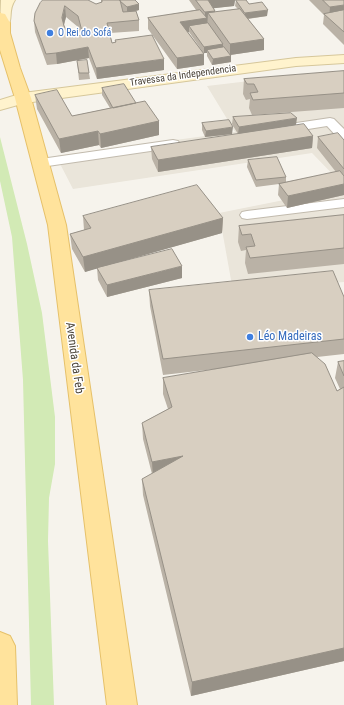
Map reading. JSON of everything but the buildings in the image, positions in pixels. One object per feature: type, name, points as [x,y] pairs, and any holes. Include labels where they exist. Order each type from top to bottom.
[{"type":"main road","points":[[2,20],[4,6],[8,0]]},
{"type":"main road","name":"Avenida da Feb","points":[[2,20],[3,33],[12,68],[23,98],[57,225],[122,705]]},
{"type":"main road","name":"Travessa da Independencia","points":[[0,105],[23,98],[296,62],[344,59]]},
{"type":"main road","points":[[0,646],[2,705]]},
{"type":"lane","points":[[268,131],[344,121]]},
{"type":"lane","points":[[330,122],[344,136]]},
{"type":"lane","points":[[41,163],[182,143]]},
{"type":"lane","points":[[247,214],[344,203]]},
{"type":"shaded area","points":[[344,73],[344,186],[312,153],[73,189],[56,156],[235,132],[207,86],[300,75]]},
{"type":"shaded area","points":[[344,188],[344,282],[233,291],[219,213]]},
{"type":"green space","points":[[0,137],[27,244],[42,313],[55,417],[55,464],[49,498],[48,541],[54,705],[31,705],[23,380],[12,237],[0,181]]},
{"type":"place","name":"O Rei do Sofá","points":[[50,33]]},
{"type":"place","name":"Léo Madeiras","points":[[250,337]]}]
